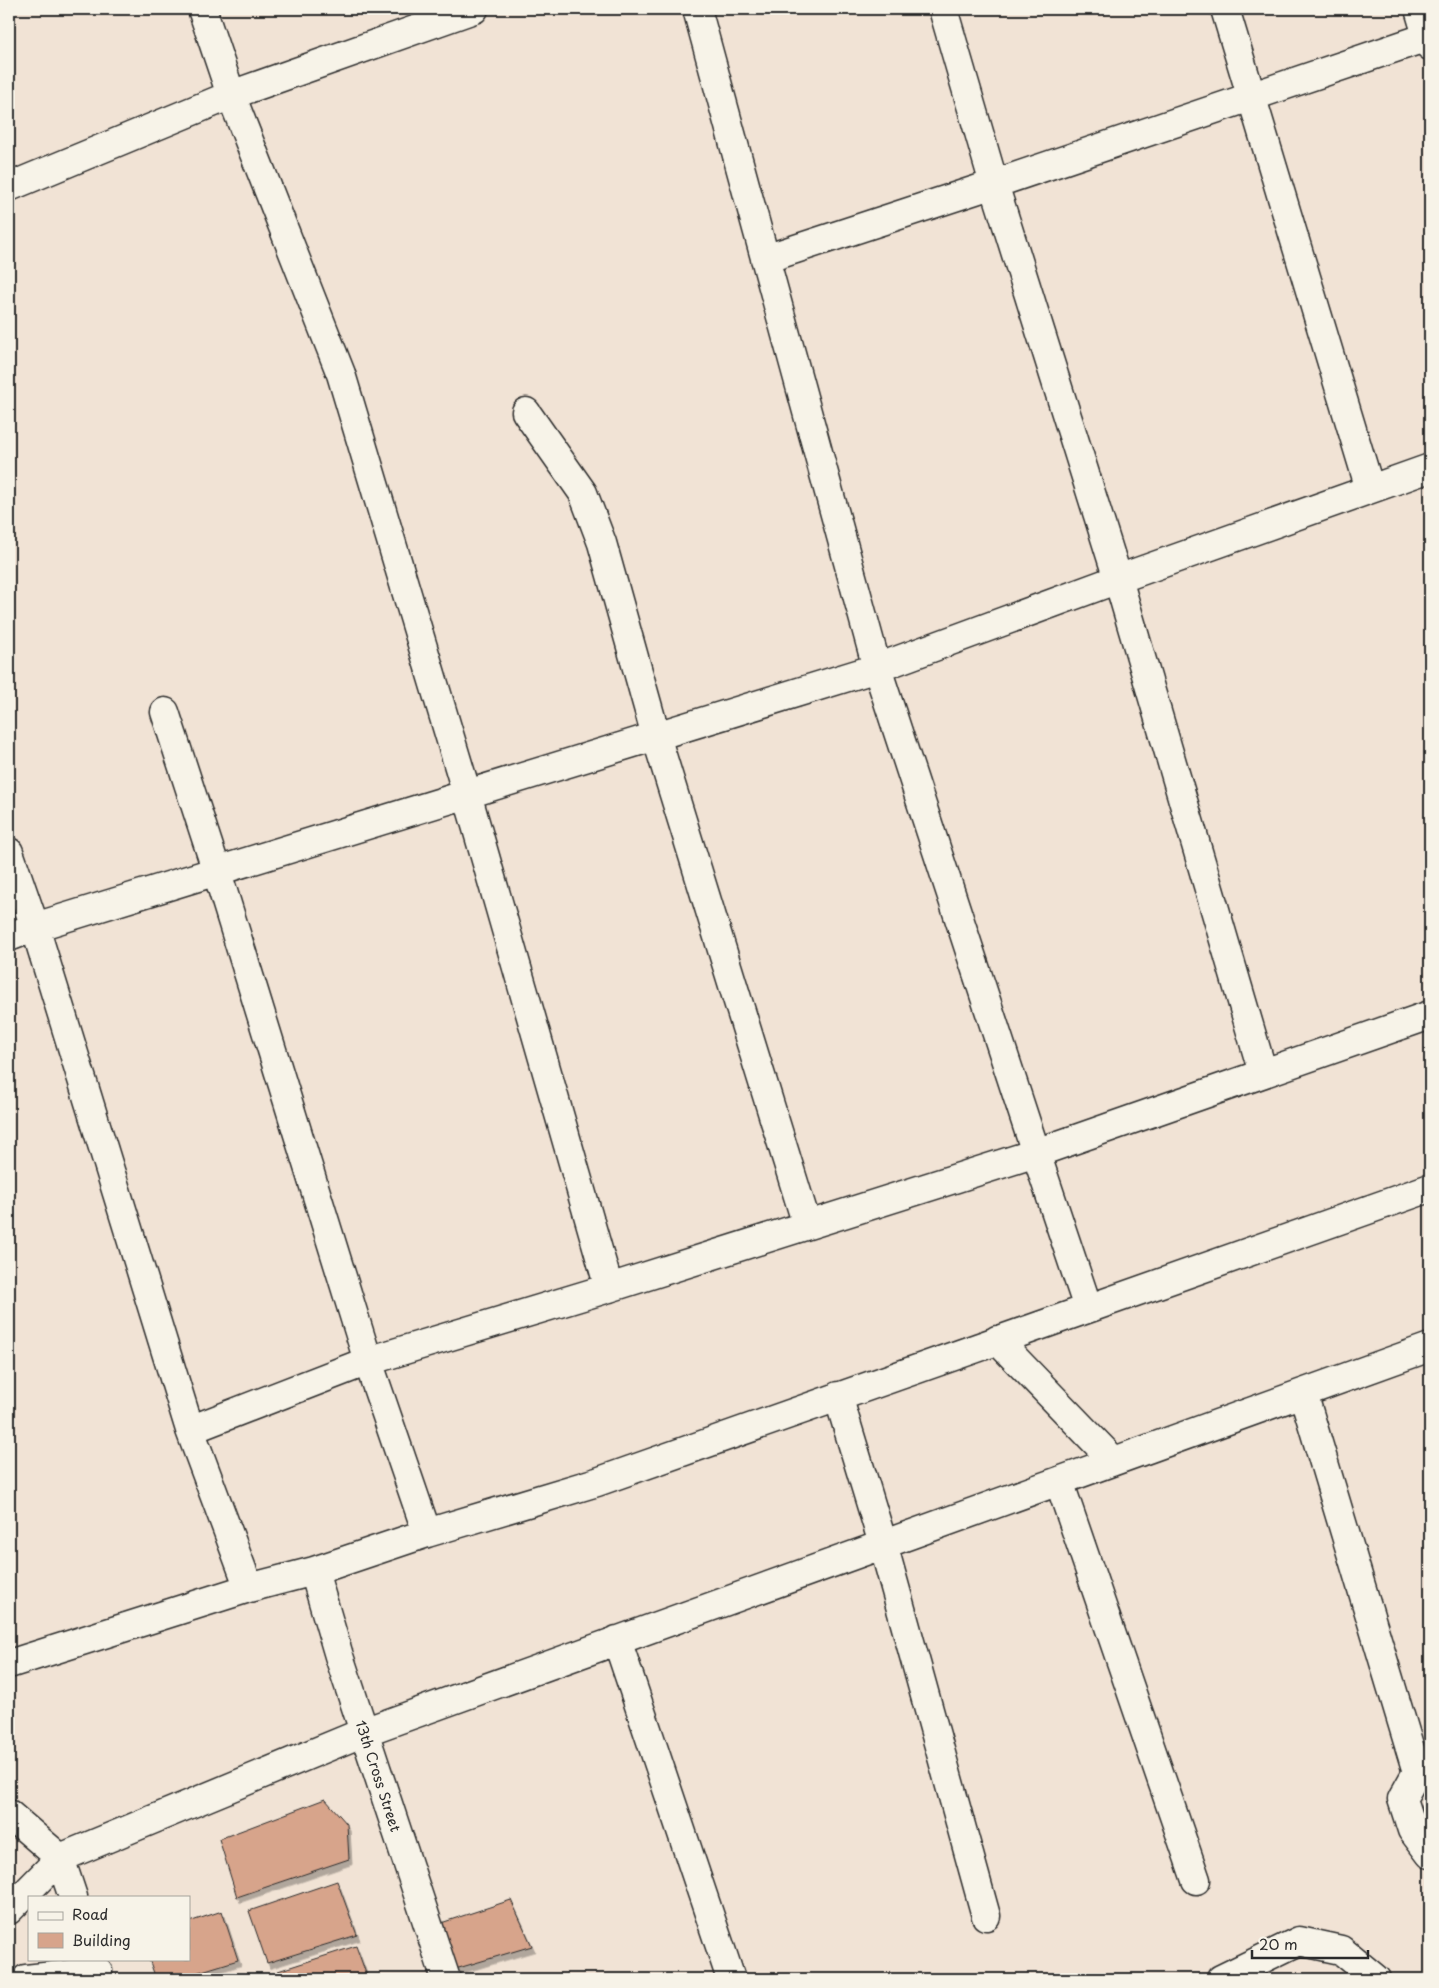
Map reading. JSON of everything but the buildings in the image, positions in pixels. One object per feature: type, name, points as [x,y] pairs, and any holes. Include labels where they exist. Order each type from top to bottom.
[{"type":"street","points":[[202,9],[231,95],[341,374],[467,794],[609,1288]]},
{"type":"street","points":[[9,187],[231,95],[474,9]]},
{"type":"street","points":[[697,9],[877,668],[1088,1308]]},
{"type":"street","points":[[943,9],[994,184],[1118,579],[1263,1073]]},
{"type":"street","points":[[1225,9],[1370,489]]},
{"type":"street","points":[[766,259],[1251,97],[1429,40],[1419,9]]},
{"type":"street","points":[[526,412],[583,493],[602,544],[656,736],[807,1225]]},
{"type":"street","points":[[9,937],[877,668],[1118,579],[1430,468]]},
{"type":"street","points":[[165,712],[217,872],[368,1361],[427,1533]]},
{"type":"street","points":[[9,852],[35,928],[190,1430],[248,1588]]},
{"type":"street","points":[[190,1430],[368,1361],[609,1288],[1036,1153],[1430,1015]]},
{"type":"street","points":[[9,1664],[248,1588],[314,1571],[427,1533],[596,1482],[1430,1188]]},
{"type":"street","points":[[997,1340],[1114,1461]]},
{"type":"street","points":[[9,1910],[60,1858],[364,1732],[1430,1347]]},
{"type":"street","points":[[1303,1393],[1424,1769],[1402,1799],[1412,1830],[1430,1854]]},
{"type":"street","points":[[838,1396],[883,1544],[986,1916]]},
{"type":"street","points":[[1059,1481],[1196,1880]]},
{"type":"street","name":"13th Cross Street","points":[[314,1571],[339,1656],[446,1979]]},
{"type":"street","points":[[617,1640],[731,1979]]},
{"type":"street","points":[[9,1814],[60,1858],[73,1896]]},
{"type":"street","points":[[1221,1979],[1299,1941],[1341,1950],[1376,1979]]},
{"type":"street","points":[[26,1979],[98,1970]]}]
